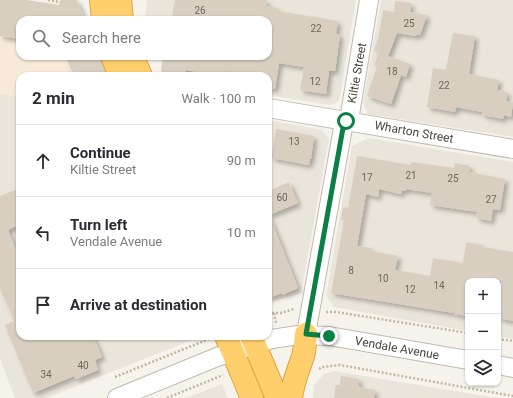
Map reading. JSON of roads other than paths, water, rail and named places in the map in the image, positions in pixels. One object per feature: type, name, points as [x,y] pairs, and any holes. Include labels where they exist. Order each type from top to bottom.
[{"type":"highway","points":[[101,0],[102,16]]},
{"type":"highway","points":[[120,0],[122,16]]},
{"type":"highway","points":[[114,60],[118,72]]},
{"type":"highway","points":[[134,60],[139,72]]},
{"type":"highway","points":[[291,398],[292,387],[304,355],[306,334]]},
{"type":"highway","points":[[253,340],[277,398]]},
{"type":"highway","points":[[223,342],[252,398]]},
{"type":"street","name":"Kiltie Street","points":[[306,334],[343,128],[350,112],[369,0]]},
{"type":"street","name":"Wharton Street","points":[[272,109],[513,149]]},
{"type":"street","name":"Vendale Avenue","points":[[272,338],[306,334],[329,336],[465,359]]},
{"type":"street","name":"Vendale Avenue","points":[[117,398],[217,357],[223,342],[253,340]]},
{"type":"street","points":[[501,366],[513,368]]}]
